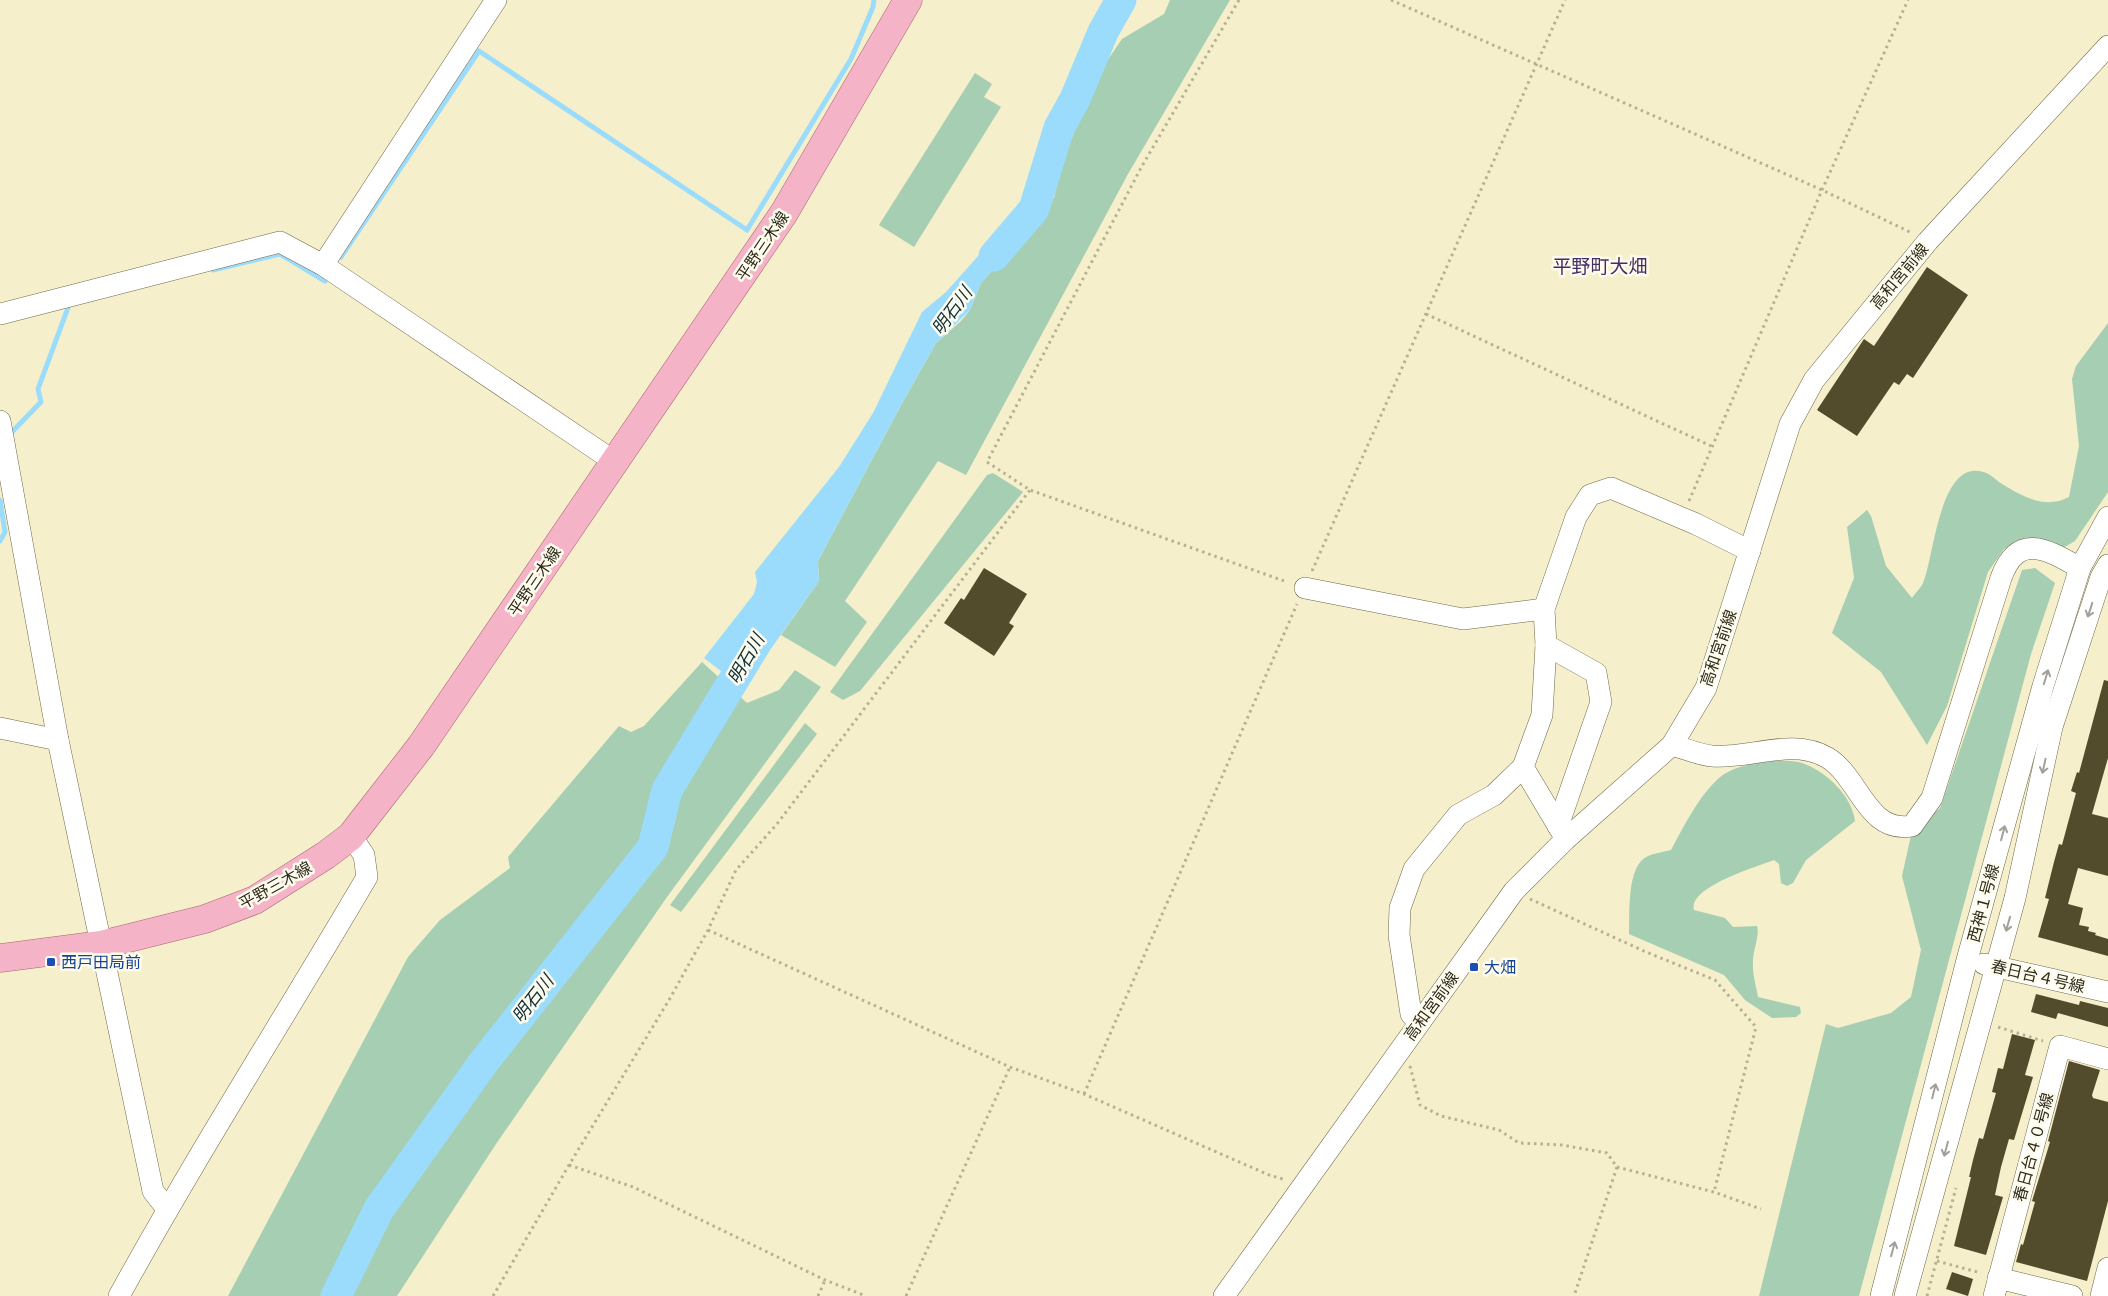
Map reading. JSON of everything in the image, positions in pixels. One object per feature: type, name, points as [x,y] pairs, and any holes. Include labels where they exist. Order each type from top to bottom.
[{"type":"main road","name":"平野三木線","points":[[0,958],[101,945],[197,921],[255,900],[303,871],[351,836],[422,746],[784,213],[908,0]]},
{"type":"street","points":[[323,265],[496,0]]},
{"type":"street","name":"高和宮前線","points":[[1224,1296],[1514,891],[1562,832],[1672,745],[1706,688],[1790,424],[1814,380],[1928,241],[2108,46]]},
{"type":"street","points":[[0,314],[280,242],[323,265],[615,462]]},
{"type":"street","points":[[0,421],[58,740],[153,1191],[167,1209]]},
{"type":"street","points":[[1419,1022],[1411,1014],[1398,936],[1400,908],[1414,870],[1458,815],[1494,795],[1523,767],[1542,715],[1546,645],[1544,609],[1576,517],[1590,495],[1611,488],[1682,518],[1750,551]]},
{"type":"street","name":"西神１号線","points":[[1881,1296],[1968,960],[2043,686],[2080,568],[2108,517]]},
{"type":"street","points":[[1672,745],[1711,756],[1808,749],[1829,759],[1849,781],[1872,813],[1891,826],[1901,828],[1912,826],[1932,798],[2001,578],[2008,562],[2017,552],[2031,548],[2042,549],[2080,568]]},
{"type":"street","name":"西神１号線","points":[[1905,1296],[2015,898],[2052,727],[2101,577],[2108,565]]},
{"type":"street","points":[[1304,588],[1463,619],[1544,609]]},
{"type":"street","points":[[1546,645],[1596,673],[1601,702],[1562,832]]},
{"type":"street","points":[[0,728],[58,740]]},
{"type":"street","points":[[1523,767],[1562,832]]},
{"type":"street","points":[[119,1296],[167,1209],[266,1048],[367,877],[364,855],[351,836]]},
{"type":"street","name":"春日台４号線","points":[[1968,960],[2108,992]]},
{"type":"street","points":[[2060,1046],[2108,1059]]},
{"type":"street","name":"春日台４０号線","points":[[1996,1287],[2060,1046]]},
{"type":"street","points":[[2101,1296],[2108,1268]]},
{"type":"street","points":[[1996,1287],[2072,1296]]},
{"type":"path","points":[[1238,0],[1142,166],[987,462],[1030,490],[1304,588]]},
{"type":"path","points":[[1391,0],[1822,190],[1928,241]]},
{"type":"path","points":[[1084,1094],[1304,588],[1565,0]]},
{"type":"path","points":[[1682,518],[1711,446],[1822,190],[1908,0]]},
{"type":"path","points":[[1426,314],[1711,446]]},
{"type":"path","points":[[493,1296],[569,1165],[669,1000],[708,930],[736,870],[777,824],[1030,490]]},
{"type":"path","points":[[1514,891],[1646,952],[1715,980],[1756,1027],[1714,1192]]},
{"type":"path","points":[[708,930],[1010,1067],[1084,1094],[1269,1175],[1303,1186]]},
{"type":"path","points":[[1996,1026],[2060,1046]]},
{"type":"path","points":[[1396,1054],[1412,1068],[1420,1105],[1441,1116],[1499,1130],[1519,1143],[1562,1145],[1608,1153],[1617,1168],[1714,1192],[1761,1209]]},
{"type":"path","points":[[906,1296],[1010,1067]]},
{"type":"path","points":[[569,1165],[633,1187],[825,1280],[866,1296]]},
{"type":"path","points":[[1574,1296],[1617,1168]]},
{"type":"path","points":[[1937,1261],[1996,1287]]},
{"type":"path","points":[[818,1296],[825,1280]]},
{"type":"green space","points":[[1170,0],[1230,0],[1128,174],[966,475],[938,461],[845,601],[867,622],[835,667],[781,635],[819,581],[818,561],[936,343],[961,321],[970,310],[981,283],[1009,252],[1025,226],[1054,198],[1064,158],[1096,77],[1122,39],[1164,14]]},
{"type":"green space","points":[[975,73],[992,84],[984,97],[1001,107],[914,247],[879,225]]},
{"type":"green space","points":[[2108,323],[2108,492],[2075,541],[2063,548],[2029,538],[2004,549],[1988,572],[1947,706],[1927,745],[1881,672],[1832,633],[1854,578],[1847,527],[1867,510],[1871,516],[1886,566],[1912,598],[1923,583],[1935,534],[1948,495],[1957,480],[1968,472],[1983,472],[2033,500],[2051,502],[2069,497],[2079,446],[2072,379],[2076,366]]},
{"type":"green space","points":[[993,473],[1023,492],[860,691],[843,700],[830,692],[987,475]]},
{"type":"green space","points":[[2035,568],[2055,583],[2031,654],[1859,1296],[1759,1296],[1826,1024],[1838,1028],[1891,1013],[1911,997],[1921,950],[1902,876],[1912,831],[1940,808],[2022,570]]},
{"type":"green space","points":[[702,662],[747,703],[779,690],[795,670],[821,687],[667,897],[496,1144],[397,1296],[228,1296],[408,957],[440,920],[510,868],[508,857],[619,726],[631,732],[644,726]]},
{"type":"green space","points":[[805,723],[817,734],[681,912],[670,905]]},
{"type":"green space","points":[[1767,761],[1802,763],[1829,778],[1849,803],[1855,821],[1806,860],[1793,883],[1787,886],[1781,883],[1779,864],[1774,860],[1739,873],[1712,886],[1701,893],[1695,902],[1694,910],[1725,918],[1733,927],[1757,926],[1758,934],[1753,965],[1758,997],[1800,1007],[1801,1013],[1796,1017],[1772,1018],[1745,1000],[1724,975],[1629,934],[1631,891],[1636,869],[1641,861],[1648,856],[1671,850],[1698,802],[1724,774],[1748,765]]},
{"type":"water","points":[[1013,217],[1025,226],[1009,252],[981,283],[970,310],[936,343],[818,561],[819,581],[743,688],[704,658],[754,594],[757,582],[755,572],[839,467],[873,413],[922,312],[946,292]]},
{"type":"building","points":[[1927,267],[1968,295],[1913,378],[1907,374],[1899,385],[1894,382],[1857,436],[1817,410],[1864,339],[1874,346]]},
{"type":"building","points":[[984,568],[1027,594],[1009,623],[1014,626],[994,656],[944,623],[961,598],[964,600]]},
{"type":"building","points":[[2104,680],[2108,681],[2108,758],[2092,814],[2108,818],[2108,876],[2078,868],[2068,904],[2083,908],[2079,925],[2089,927],[2088,931],[2108,939],[2108,956],[2038,937],[2049,899],[2045,898],[2054,862],[2059,844],[2062,845],[2076,793],[2071,791],[2077,772],[2079,773]]},
{"type":"building","points":[[2036,994],[2079,1005],[2080,1001],[2108,1008],[2108,1027],[2058,1013],[2056,1019],[2031,1012]]},
{"type":"building","points":[[2012,1034],[2035,1040],[2025,1075],[2033,1077],[2014,1140],[2009,1139],[2001,1167],[1995,1195],[2003,1197],[1986,1255],[1954,1246],[1979,1138],[1983,1139],[1996,1093],[1992,1092],[1998,1068],[2003,1069]]},
{"type":"building","points":[[2069,1061],[2100,1070],[2092,1095],[2093,1098],[2108,1102],[2108,1201],[2087,1281],[2016,1262],[2021,1244],[2023,1245],[2035,1202],[2032,1201],[2050,1142],[2048,1141]]},
{"type":"building","points":[[1952,1272],[1973,1279],[1968,1296],[1946,1289]]},
{"type":"waterway","points":[[341,257],[479,51],[747,230],[851,59],[873,7],[874,0]]},
{"type":"waterway","name":"明石川","points":[[994,256],[1034,209],[1059,128],[1075,99],[1103,32],[1121,0]]},
{"type":"waterway","points":[[213,270],[280,254],[325,281],[329,275]]},
{"type":"waterway","points":[[8,436],[41,402],[38,389],[69,305]]},
{"type":"waterway","points":[[0,500],[5,532],[0,541]]},
{"type":"waterway","name":"明石川","points":[[336,1296],[379,1209],[483,1063],[653,847],[667,790],[755,645]]},
{"type":"place","name":"西戸田局前","points":[[51,962]]},
{"type":"place","name":"大畑","points":[[1474,967]]},
{"type":"district","name":"平野町大畑","points":[[1600,266]]}]
